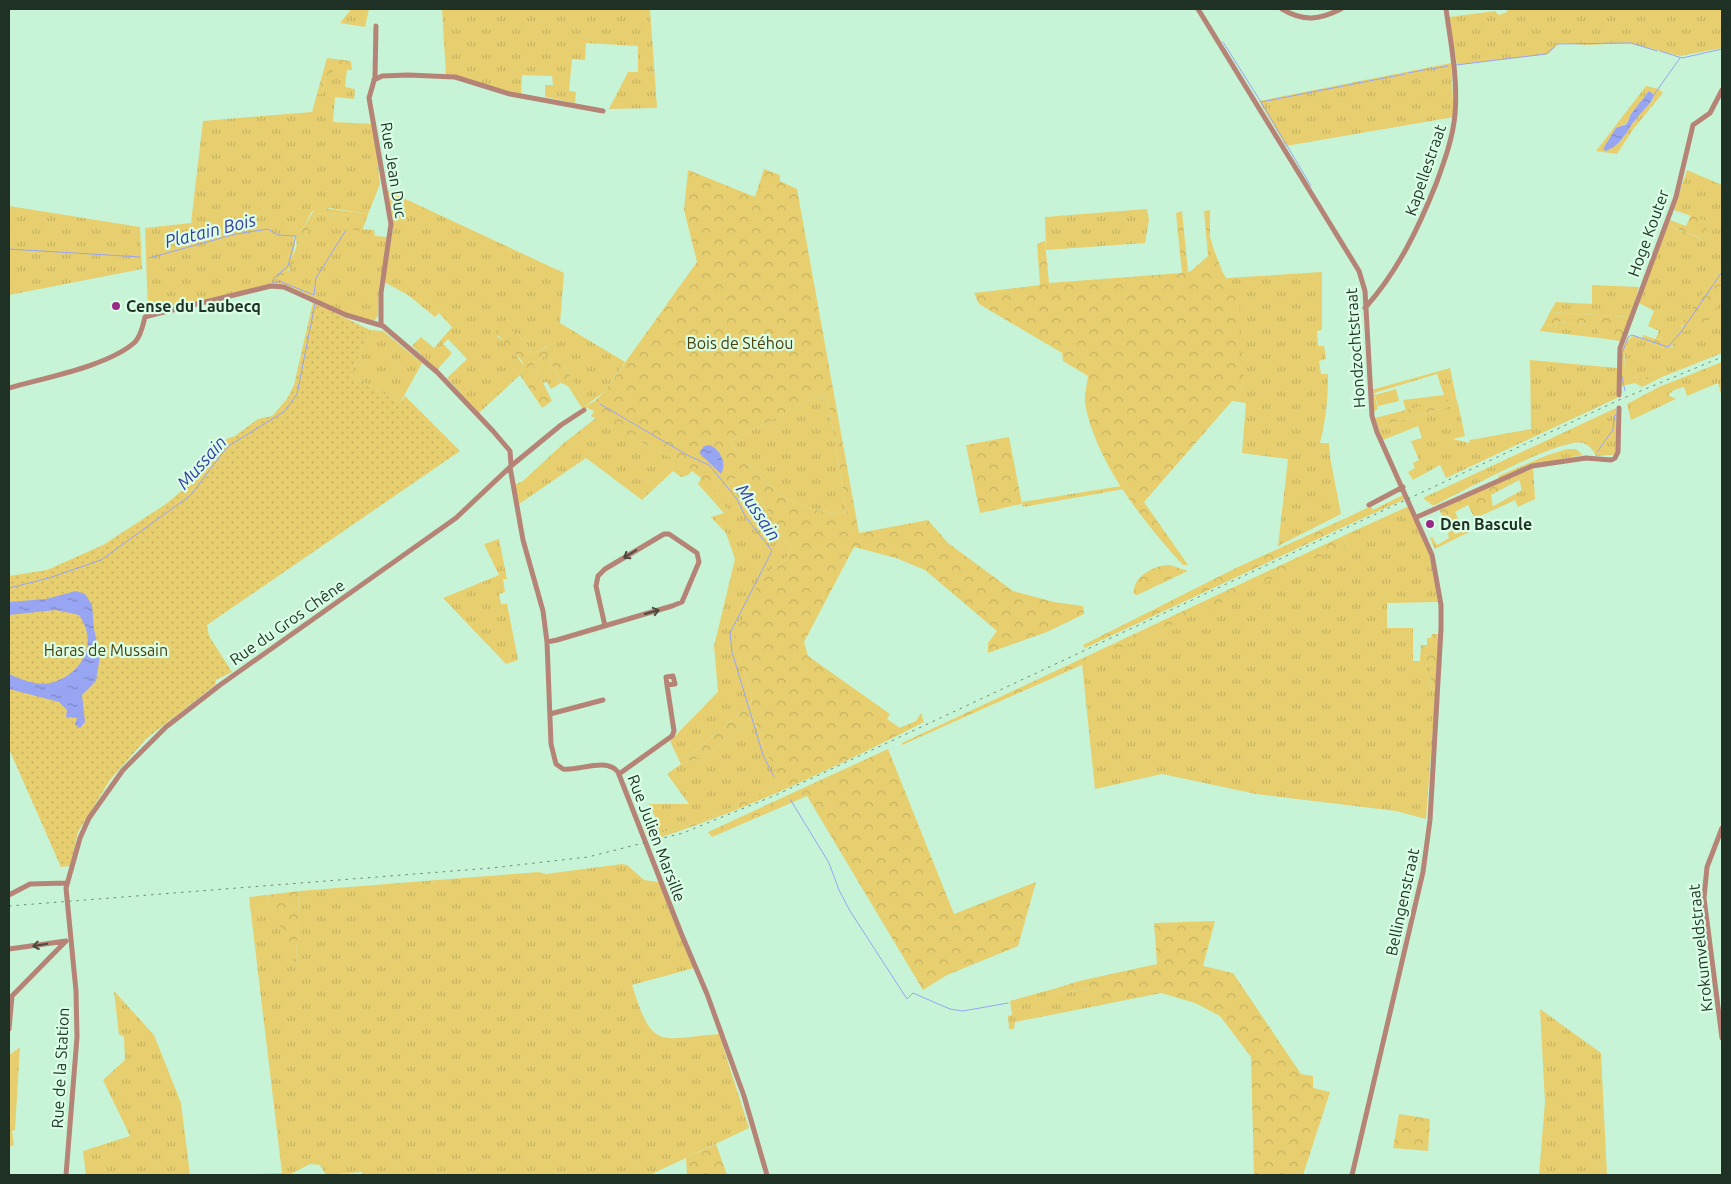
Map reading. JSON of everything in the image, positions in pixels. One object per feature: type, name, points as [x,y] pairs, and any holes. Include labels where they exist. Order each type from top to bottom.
[{"type":"street","name":"Hondzochtstraat","points":[[1198,9],[1359,271],[1365,295],[1372,416],[1377,432],[1417,517],[1434,563],[1441,604],[1441,629]]},
{"type":"street","points":[[1282,9],[1299,18],[1314,20],[1341,9]]},
{"type":"street","name":"Kapellestraat","points":[[1365,308],[1375,298],[1403,257],[1416,233],[1445,160],[1453,130],[1456,87],[1446,9]]},
{"type":"street","name":"Rue Jean Duc","points":[[376,26],[374,80],[370,91],[370,107],[391,224],[380,304],[381,325]]},
{"type":"street","points":[[374,80],[382,76],[408,75],[455,78],[510,94],[603,111]]},
{"type":"street","name":"Hoge Kouter","points":[[1619,395],[1620,348],[1676,197],[1690,132],[1694,125],[1710,113],[1722,90]]},
{"type":"street","points":[[9,388],[76,369],[116,353],[134,342],[145,317],[271,286],[284,287],[346,315],[381,325],[437,372],[493,431],[510,450],[510,467]]},
{"type":"street","points":[[1365,295],[1375,298]]},
{"type":"street","points":[[1417,517],[1532,466],[1586,458],[1611,460],[1615,458],[1618,452],[1619,408]]},
{"type":"street","name":"Rue du Gros Chêne","points":[[67,902],[67,883],[80,838],[89,818],[123,770],[156,737],[220,685],[456,518],[510,467],[561,425],[584,410]]},
{"type":"street","name":"Rue Julien Marsille","points":[[510,467],[523,540],[542,611],[547,642],[551,744],[556,764],[568,770],[607,765],[615,767],[619,774],[681,934],[707,994],[744,1096],[767,1175]]},
{"type":"street","points":[[1369,505],[1403,488]]},
{"type":"street","points":[[547,642],[605,626],[682,602],[699,562],[696,553],[669,534],[664,534],[605,569],[598,576],[596,586],[605,626]]},
{"type":"street","name":"Bellingenstraat","points":[[1352,1175],[1423,872],[1430,820],[1441,629]]},
{"type":"street","points":[[619,774],[672,736],[674,731],[667,685]]},
{"type":"street","points":[[550,714],[603,700]]},
{"type":"street","name":"Krokumveldstraat","points":[[1722,828],[1704,878],[1704,898],[1722,1038]]},
{"type":"street","points":[[9,895],[30,884],[67,883]]},
{"type":"street","name":"Rue de la Station","points":[[66,1175],[77,1037],[67,902]]},
{"type":"street","points":[[9,949],[69,941]]},
{"type":"street","points":[[9,1029],[12,996],[69,941]]},
{"type":"green space","points":[[351,9],[369,9],[365,27],[340,23]]},
{"type":"green space","points":[[442,9],[650,9],[657,108],[609,109],[628,72],[638,72],[638,46],[586,43],[585,60],[572,59],[569,91],[576,92],[575,103],[545,97],[545,85],[553,85],[552,76],[522,75],[521,95],[446,75]]},
{"type":"green space","points":[[1507,9],[1722,9],[1722,48],[1680,56],[1628,43],[1587,45],[1560,43],[1548,54],[1457,65],[1449,17],[1495,11],[1499,15],[1507,12]]},
{"type":"green space","points":[[327,58],[351,61],[352,70],[333,70],[331,81],[324,80],[321,95],[317,94]]},
{"type":"green space","points":[[1451,63],[1454,117],[1286,146],[1259,101]]},
{"type":"green space","points":[[333,69],[347,70],[345,87],[355,89],[354,99],[335,97],[333,122],[373,124],[380,184],[368,214],[330,208],[312,211],[302,230],[292,227],[295,241],[293,252],[288,262],[278,273],[289,271],[300,242],[300,237],[307,235],[315,213],[352,216],[346,228],[374,230],[375,236],[388,237],[379,287],[378,316],[374,321],[346,313],[295,289],[274,283],[148,314],[145,228],[191,223],[203,121],[312,112],[317,94],[321,94],[324,80]]},
{"type":"green space","points":[[1646,86],[1659,89],[1663,93],[1634,128],[1617,154],[1596,151]],"holes":[[[1649,91],[1653,100],[1638,115],[1619,142],[1603,149],[1624,124],[1627,124],[1631,114]]]},
{"type":"green space","name":"Bois de Stéhou","points":[[764,169],[780,175],[780,181],[797,189],[859,533],[928,520],[948,543],[1013,591],[1054,602],[1083,606],[1084,614],[1047,632],[988,653],[988,643],[997,631],[925,570],[896,558],[854,547],[804,642],[808,656],[890,714],[887,719],[900,728],[916,721],[921,713],[924,722],[790,787],[721,816],[650,841],[648,837],[705,820],[781,783],[763,746],[753,716],[705,756],[681,764],[679,760],[695,751],[747,707],[752,700],[748,680],[737,655],[734,637],[761,577],[785,560],[791,549],[761,500],[739,475],[727,486],[723,482],[713,487],[727,509],[724,513],[698,484],[701,478],[692,471],[688,475],[681,477],[673,471],[674,459],[591,416],[594,411],[585,407],[582,408],[568,386],[561,383],[547,355],[533,363],[552,401],[542,408],[520,375],[523,365],[522,361],[495,332],[501,326],[517,333],[533,354],[548,346],[566,368],[585,406],[595,401],[604,392],[697,262],[684,210],[688,170],[755,197]],"holes":[[[822,396],[828,402],[847,514],[812,509],[799,505],[787,498],[766,482],[729,442],[813,398]],[[716,449],[723,460],[721,474],[700,453]]]},
{"type":"green space","points":[[1687,170],[1722,185],[1722,264],[1681,326],[1684,330],[1700,324],[1710,315],[1722,298],[1722,353],[1662,377],[1659,372],[1638,378],[1625,372],[1625,352],[1630,338],[1634,335],[1662,348],[1673,347],[1671,337],[1655,340],[1659,331],[1648,326],[1654,311],[1639,303],[1667,225],[1702,239],[1709,222],[1674,210]]},
{"type":"green space","points":[[386,190],[564,273],[560,323],[625,362],[604,392],[585,406],[566,368],[547,346],[533,354],[517,333],[497,336],[509,345],[523,365],[520,375],[479,413],[447,378],[467,359],[448,339],[443,344],[452,353],[437,370],[412,346],[421,337],[434,348],[452,327],[439,313],[435,317],[408,295],[384,282],[393,229],[393,219]]},
{"type":"green space","points":[[9,206],[140,227],[142,269],[9,295]]},
{"type":"green space","points":[[316,207],[368,214],[362,231],[346,229],[351,216],[315,213],[307,235],[300,237],[299,249],[295,260],[279,279],[276,276],[292,257],[297,241],[295,236],[287,236],[285,234],[287,229],[292,227],[302,230]]},
{"type":"green space","points":[[1147,209],[1149,220],[1145,243],[1046,250],[1045,217]]},
{"type":"green space","points":[[1210,210],[1210,237],[1214,250],[1223,273],[1239,298],[1244,382],[1232,401],[1144,502],[1188,565],[1183,565],[1137,511],[1110,469],[1090,425],[1085,403],[1088,376],[1063,361],[1062,353],[979,304],[974,293],[1040,285],[1037,244],[1045,241],[1049,283],[1182,273],[1176,213],[1182,211],[1188,272],[1191,271],[1208,256],[1204,211]]},
{"type":"green space","points":[[1691,215],[1709,222],[1703,239],[1667,225],[1670,220],[1686,226]]},
{"type":"green space","points":[[1722,264],[1722,298],[1709,320],[1683,332],[1682,323]]},
{"type":"green space","points":[[1322,272],[1322,330],[1317,331],[1318,346],[1324,346],[1326,359],[1319,361],[1321,374],[1328,374],[1328,383],[1325,417],[1320,443],[1329,443],[1341,514],[1278,546],[1288,459],[1242,453],[1246,403],[1232,401],[1244,382],[1227,278]]},
{"type":"green space","points":[[1592,285],[1639,287],[1630,317],[1550,312],[1556,302],[1592,304]]},
{"type":"green space","name":"Haras de Mussain","points":[[313,302],[370,330],[351,375],[400,403],[405,396],[460,451],[207,625],[209,636],[232,672],[216,680],[215,685],[146,739],[110,780],[78,832],[70,866],[61,867],[9,749],[9,576],[47,570],[103,545],[166,504],[201,474],[212,444],[235,436],[258,419],[272,416],[287,399],[294,385]]},
{"type":"green space","points":[[1550,312],[1630,317],[1621,341],[1599,338],[1598,326],[1557,322],[1556,328],[1544,324]]},
{"type":"green space","points":[[1557,322],[1599,326],[1599,338],[1540,331],[1544,324],[1556,328]]},
{"type":"green space","points":[[370,330],[383,331],[422,363],[400,403],[351,375]]},
{"type":"green space","points":[[1677,333],[1680,337],[1671,347],[1667,348],[1642,339],[1643,335],[1659,340]]},
{"type":"green space","points":[[1627,338],[1629,338],[1624,357],[1625,372],[1638,378],[1659,372],[1662,377],[1642,387],[1635,383],[1621,386],[1622,349]]},
{"type":"green space","points":[[547,355],[561,383],[551,389],[547,382],[543,383],[533,363]]},
{"type":"green space","points":[[1530,360],[1617,368],[1617,398],[1446,478],[1440,465],[1413,480],[1408,472],[1415,468],[1413,463],[1419,460],[1411,441],[1422,438],[1418,426],[1383,440],[1378,427],[1458,404],[1465,436],[1453,439],[1469,443],[1470,440],[1531,429]]},
{"type":"green space","points":[[1722,362],[1722,397],[1718,383],[1687,396],[1684,387],[1674,390],[1668,395],[1676,399],[1631,420],[1627,404],[1659,387]]},
{"type":"green space","points":[[1450,368],[1456,397],[1406,411],[1403,400],[1444,395],[1437,374],[1374,393],[1378,409],[1374,411],[1371,390]]},
{"type":"green space","points":[[1396,389],[1399,401],[1378,406],[1375,395]]},
{"type":"green space","points":[[822,396],[828,402],[847,514],[812,509],[799,505],[787,498],[766,482],[729,442],[813,398]]},
{"type":"green space","points":[[1456,397],[1458,404],[1378,427],[1375,418]]},
{"type":"green space","points":[[1616,408],[1616,453],[1613,455],[1596,456],[1591,448],[1585,444],[1572,443],[1533,457],[1435,505],[1432,505],[1423,498]]},
{"type":"green space","points":[[596,418],[674,459],[673,471],[642,500],[586,458],[519,504],[514,485],[523,481],[564,443]]},
{"type":"green space","points":[[1009,437],[1022,504],[980,513],[966,445]]},
{"type":"green space","points":[[1567,449],[1576,449],[1583,455],[1541,463],[1500,480],[1498,476],[1548,455]]},
{"type":"green space","points":[[1533,467],[1535,499],[1518,507],[1515,500],[1476,518],[1474,517],[1522,490],[1519,480],[1531,473],[1530,468]]},
{"type":"green space","points":[[1530,468],[1532,473],[1491,495],[1493,507],[1474,517],[1468,505],[1455,512],[1461,525],[1453,529],[1455,534],[1467,529],[1469,532],[1435,549],[1430,538],[1432,537],[1437,545],[1449,538],[1448,533],[1452,530],[1439,510]]},
{"type":"green space","points":[[739,475],[761,500],[791,549],[785,560],[761,577],[737,655],[748,680],[752,699],[747,707],[695,751],[679,760],[670,741],[718,692],[714,646],[735,559],[726,533],[711,517],[724,513],[727,509],[712,487],[723,482],[727,486]]},
{"type":"green space","points":[[1121,486],[1124,489],[1023,507],[1022,502]]},
{"type":"green space","points":[[1403,495],[1405,499],[1337,530],[1336,527],[1347,521],[1346,518],[1371,506],[1373,510]]},
{"type":"green space","points":[[1409,506],[1429,553],[1438,602],[1387,603],[1387,628],[1413,628],[1413,661],[1432,661],[1430,688],[1436,689],[1426,819],[1396,811],[1256,794],[1162,774],[1095,789],[1082,664],[1346,544],[1343,536]]},
{"type":"green space","points":[[1346,518],[1347,521],[1336,527],[1337,530],[1085,648],[1083,645],[1238,567]]},
{"type":"green space","points":[[1343,536],[1346,544],[1239,595],[902,745],[902,743]]},
{"type":"green space","points":[[499,539],[507,579],[503,579],[505,592],[499,594],[501,604],[507,604],[518,660],[506,664],[443,598],[499,575],[484,544]]},
{"type":"green space","points":[[1170,565],[1188,571],[1137,595],[1134,594],[1134,588],[1141,577],[1151,569]]},
{"type":"green space","points":[[1432,634],[1439,634],[1436,689],[1430,688],[1432,661],[1420,661],[1421,645],[1427,645],[1427,638],[1431,638]]},
{"type":"green space","points":[[753,716],[763,746],[782,783],[705,820],[648,837],[643,826],[657,821],[649,804],[689,804],[667,774],[681,764],[705,756]]},
{"type":"green space","points":[[888,749],[954,914],[1036,882],[1018,946],[947,975],[923,990],[807,796],[712,837],[708,832]]},
{"type":"green space","points":[[622,864],[627,865],[644,880],[659,882],[694,968],[632,985],[646,1021],[653,1031],[660,1036],[670,1038],[719,1034],[749,1128],[650,1175],[362,1175],[362,1172],[326,1175],[320,1165],[310,1164],[289,1175],[224,1175],[282,1173],[249,897],[267,895],[296,965],[299,891],[539,872],[546,874]]},
{"type":"green space","points":[[299,891],[296,967],[267,895]]},
{"type":"green space","points":[[1215,921],[1203,966],[1233,973],[1301,1074],[1313,1076],[1313,1088],[1330,1092],[1303,1175],[1254,1175],[1251,1057],[1220,1016],[1195,1003],[1161,993],[1096,1006],[1091,987],[1060,994],[1057,988],[1079,981],[1157,964],[1154,923]]},
{"type":"green space","points":[[1092,987],[1096,1006],[1015,1022],[1014,1029],[1009,1029],[1008,1016],[1012,1015],[1010,1001],[1057,988],[1060,994]]},
{"type":"green space","points":[[114,991],[154,1035],[181,1103],[190,1175],[86,1175],[83,1151],[130,1136],[103,1080],[125,1060],[124,1036],[119,1035]]},
{"type":"green space","points":[[1540,1009],[1601,1053],[1607,1175],[1539,1175],[1545,1102]]},
{"type":"green space","points":[[20,1047],[15,1130],[12,1131],[14,1145],[9,1147],[9,1055]]},
{"type":"green space","points":[[1399,1114],[1430,1119],[1428,1151],[1393,1148]]},
{"type":"green space","points":[[716,1144],[727,1175],[687,1175],[686,1158]]},
{"type":"water","points":[[1649,91],[1654,95],[1651,101],[1617,145],[1606,151],[1603,149],[1616,128],[1627,124],[1631,114]]},
{"type":"water","points":[[710,445],[722,458],[723,470],[721,474],[699,453],[704,446]]},
{"type":"water","points":[[76,591],[85,594],[92,605],[94,629],[100,656],[96,681],[82,695],[85,722],[80,728],[75,725],[77,718],[66,717],[67,710],[59,702],[9,689],[9,674],[42,684],[54,682],[73,671],[85,655],[87,635],[85,625],[79,615],[56,610],[9,615],[9,602],[46,599]]},
{"type":"waterway","points":[[1223,42],[1261,102]]},
{"type":"waterway","points":[[1557,44],[1631,43],[1657,51]]},
{"type":"waterway","points":[[1456,65],[1546,54],[1554,47]]},
{"type":"waterway","points":[[1660,51],[1682,58],[1722,49]]},
{"type":"waterway","points":[[1653,96],[1680,58]]},
{"type":"waterway","points":[[1432,69],[1448,66]]},
{"type":"waterway","points":[[1408,73],[1429,69]]},
{"type":"waterway","points":[[1311,186],[1261,102],[1405,74]]},
{"type":"waterway","points":[[1634,121],[1644,109]]},
{"type":"waterway","name":"Platain Bois","points":[[149,258],[236,234],[268,229],[278,235],[296,236],[288,266],[274,278],[273,283]]},
{"type":"waterway","name":"Mussain","points":[[274,283],[279,281],[314,295],[316,278],[346,230]]},
{"type":"waterway","name":"Platain Bois","points":[[9,249],[140,257]]},
{"type":"waterway","points":[[1623,351],[1628,337],[1632,335],[1668,347],[1681,332],[1722,272]]},
{"type":"waterway","name":"Mussain","points":[[9,588],[49,578],[101,560],[191,495],[227,447],[285,411],[297,394],[315,304]]},
{"type":"waterway","points":[[1622,377],[1625,391]]},
{"type":"waterway","name":"Mussain","points":[[600,404],[687,455],[709,465],[737,499],[745,516],[772,551],[730,633],[732,652],[763,755],[774,777]]},
{"type":"waterway","points":[[1597,452],[1613,430],[1614,417],[1617,414]]},
{"type":"waterway","points":[[790,799],[829,863],[839,890],[850,911],[907,999],[913,993],[950,1009],[963,1011],[1008,1003]]},
{"type":"railway","points":[[9,906],[491,868],[588,857],[683,833],[776,795],[1619,400],[1722,357]]},
{"type":"place","name":"Cense du Laubecq","points":[[116,306]]},
{"type":"place","name":"Den Bascule","points":[[1430,524]]}]
